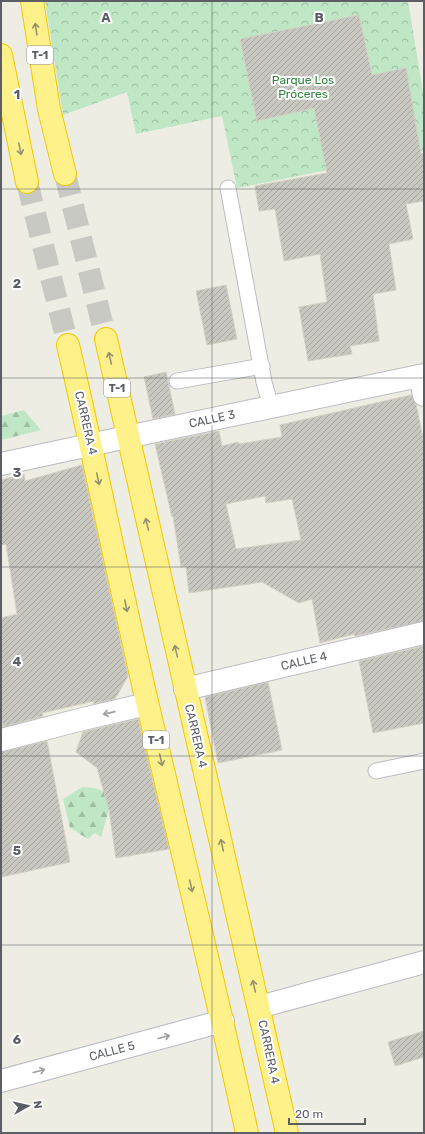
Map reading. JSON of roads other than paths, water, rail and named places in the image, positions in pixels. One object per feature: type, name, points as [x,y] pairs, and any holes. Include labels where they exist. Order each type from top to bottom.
[{"type":"highway","name":"T-1","points":[[32,1],[49,109],[65,174]]},
{"type":"highway","points":[[1,55],[27,182]]},
{"type":"highway","name":"CARRERA 4","points":[[106,339],[127,437],[287,1133]]},
{"type":"highway","name":"CARRERA 4","points":[[68,345],[147,704],[247,1133]]},
{"type":"street","name":"CALLE 3","points":[[1,464],[271,407],[423,382]]},
{"type":"street","name":"CALLE 4","points":[[185,689],[424,633]]},
{"type":"street","points":[[1,740],[147,704]]},
{"type":"street","points":[[259,1006],[424,962]]},
{"type":"street","name":"CALLE 5","points":[[1,1081],[222,1021]]},
{"type":"lane","points":[[228,188],[264,382],[271,407]]},
{"type":"lane","points":[[176,381],[262,366]]},
{"type":"lane","points":[[376,771],[424,761]]},
{"type":"tunnel","points":[[65,174],[106,339]]},
{"type":"tunnel","points":[[27,182],[68,345]]},
{"type":"park label","name":"Parque Los Próceres","points":[[303,87]]}]
